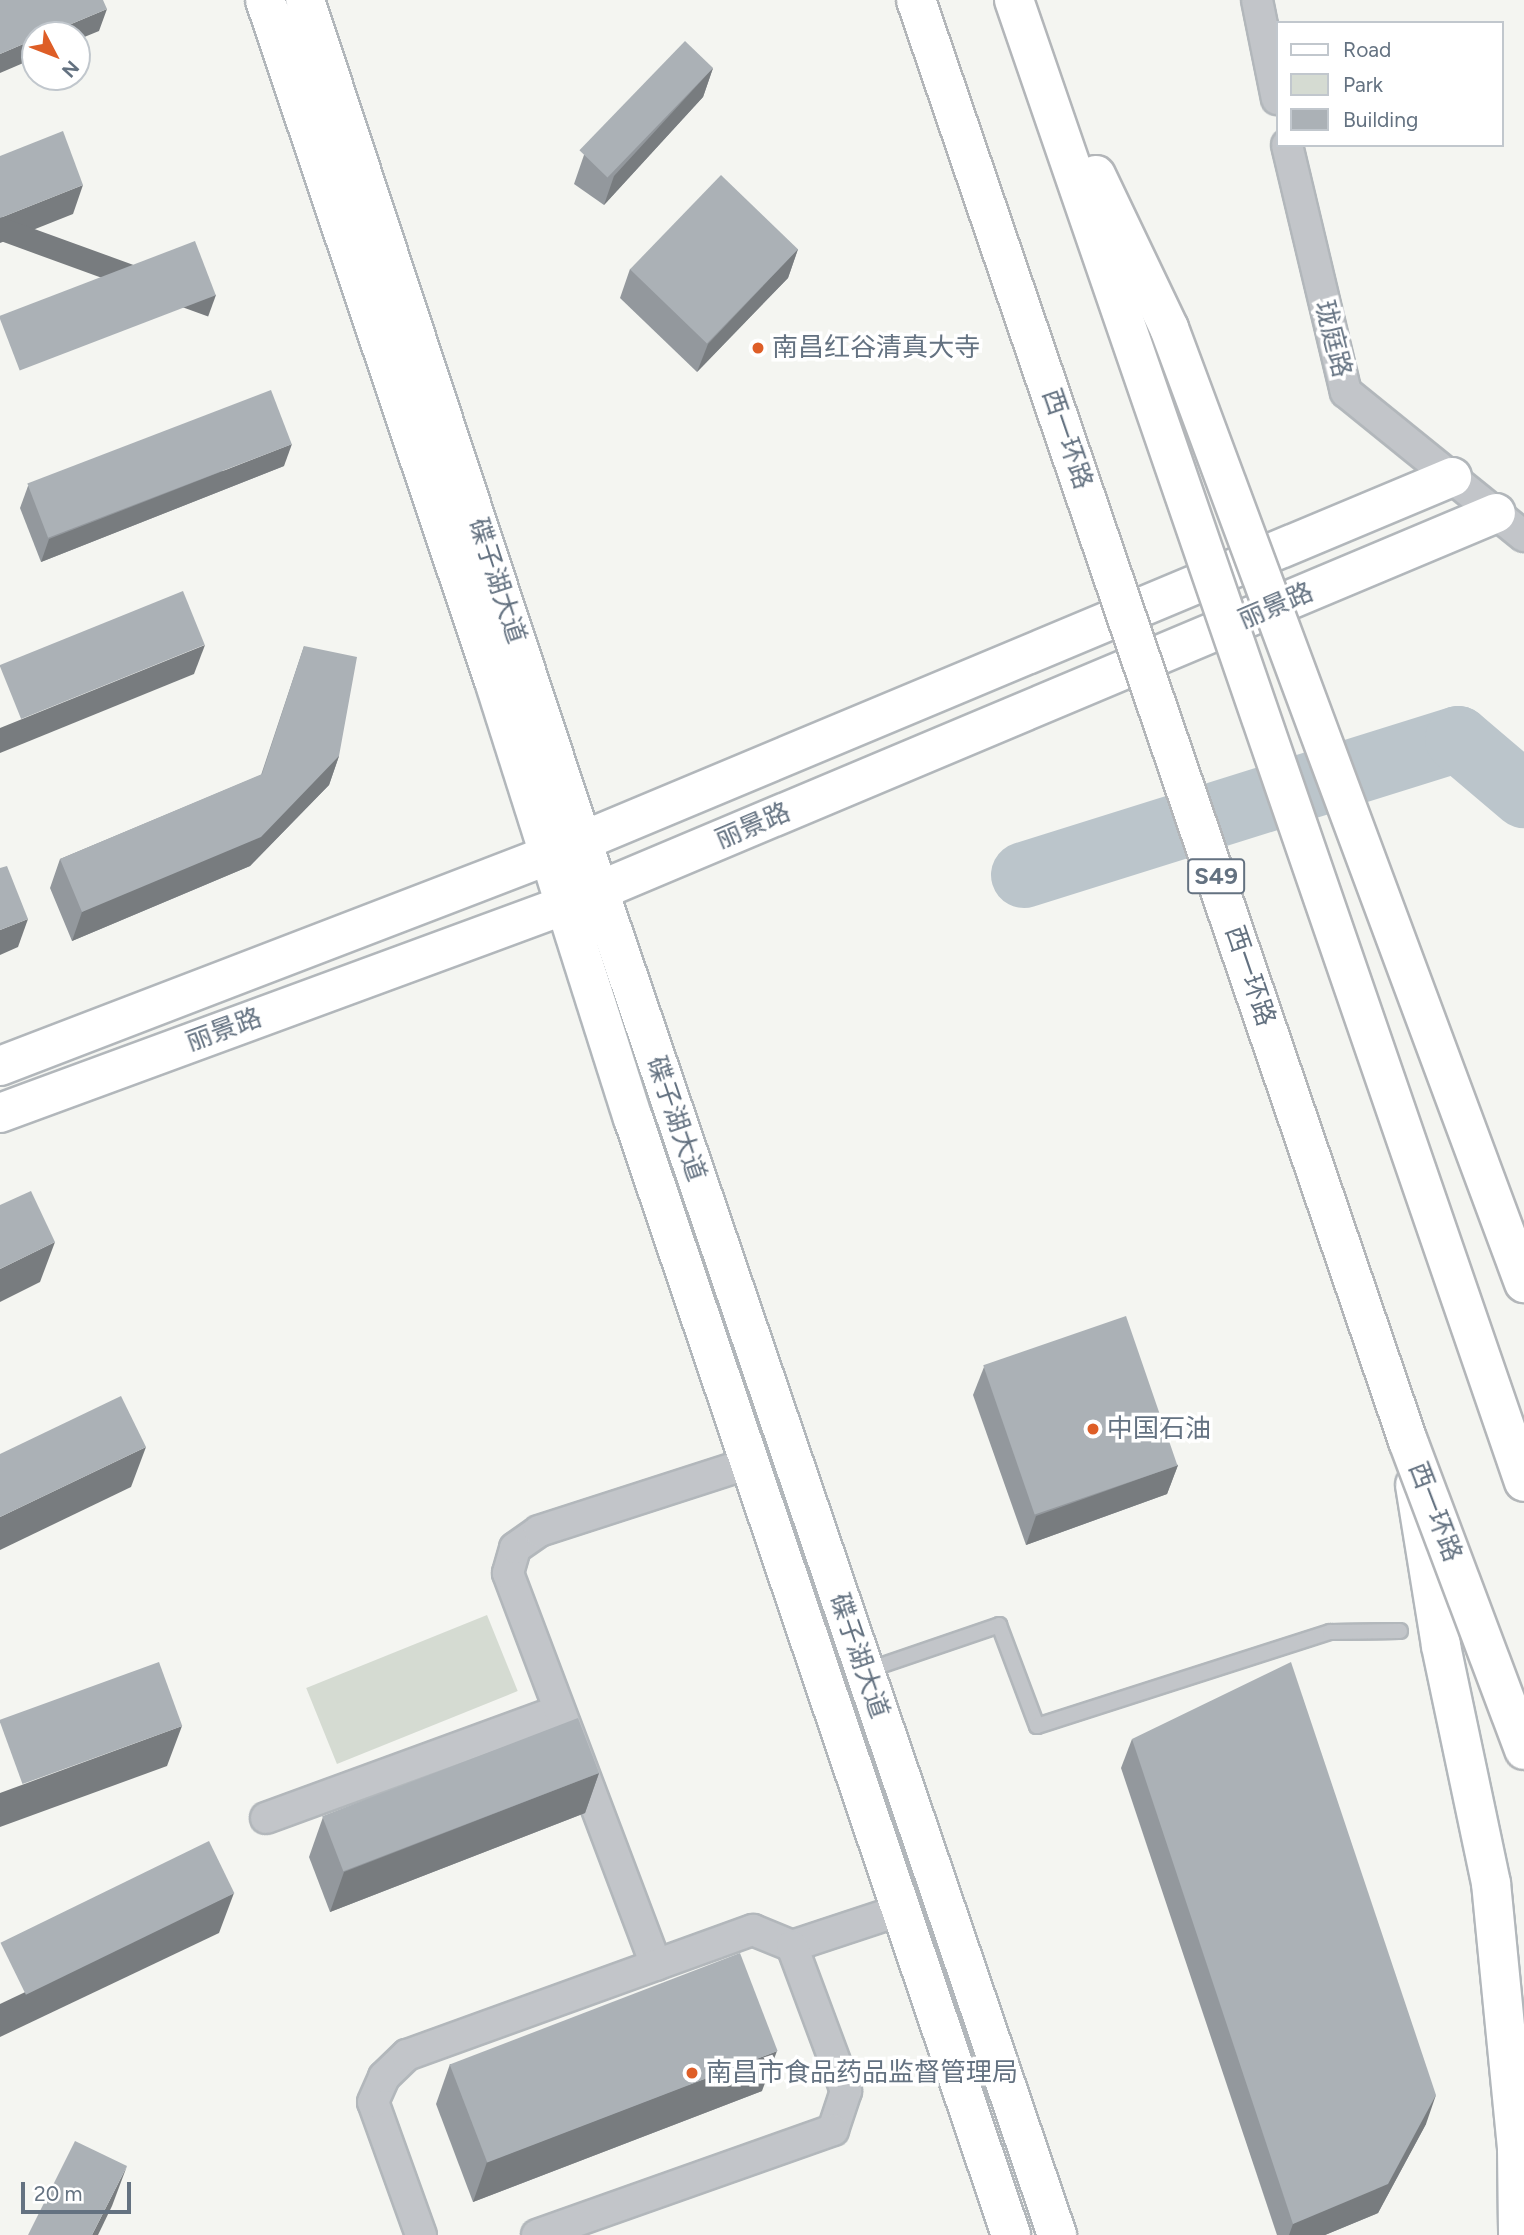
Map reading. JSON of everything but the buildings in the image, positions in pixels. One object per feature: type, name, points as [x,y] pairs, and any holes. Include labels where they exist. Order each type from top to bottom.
[{"type":"main road","name":"碟子湖大道","points":[[265,0],[566,848]]},
{"type":"main road","name":"碟子湖大道","points":[[305,0],[582,898],[749,1462],[1011,2235]]},
{"type":"main road","name":"西一环路","points":[[916,0],[1408,1441],[1524,1749]]},
{"type":"main road","points":[[1016,7],[1169,328],[1524,1283]]},
{"type":"main road","points":[[1016,7],[1524,1482]]},
{"type":"main road","name":"丽景路","points":[[0,1066],[566,848],[1452,477]]},
{"type":"main road","name":"丽景路","points":[[0,1113],[582,898],[1510,524]]},
{"type":"main road","name":"碟子湖大道","points":[[582,898],[864,1672],[1057,2235]]},
{"type":"main road","points":[[1408,1441],[1441,1646],[1492,1883],[1517,2149],[1518,2235]]},
{"type":"street","points":[[1257,0],[1276,94]]},
{"type":"street","name":"珑庭路","points":[[1286,147],[1346,392],[1510,524]]},
{"type":"street","points":[[656,1965],[508,1573],[515,1548],[539,1531],[749,1462]]},
{"type":"street","points":[[266,1818],[559,1711]]},
{"type":"street","points":[[421,2235],[373,2102],[384,2077],[407,2055],[753,1930],[792,1946],[901,1910]]},
{"type":"street","points":[[537,2235],[833,2130],[846,2091],[792,1946]]},
{"type":"lane","points":[[864,1672],[999,1625],[1037,1726],[1331,1632],[1400,1631]]},
{"type":"green space","points":[[487,1615],[518,1691],[337,1764],[306,1688]]},
{"type":"waterway","points":[[1024,875],[1458,739],[1524,795]]},
{"type":"place","name":"南昌红谷清真大寺","points":[[758,348]]},
{"type":"place","name":"中国石油","points":[[1093,1429]]},
{"type":"place","name":"南昌市食品药品监督管理局","points":[[692,2073]]}]
